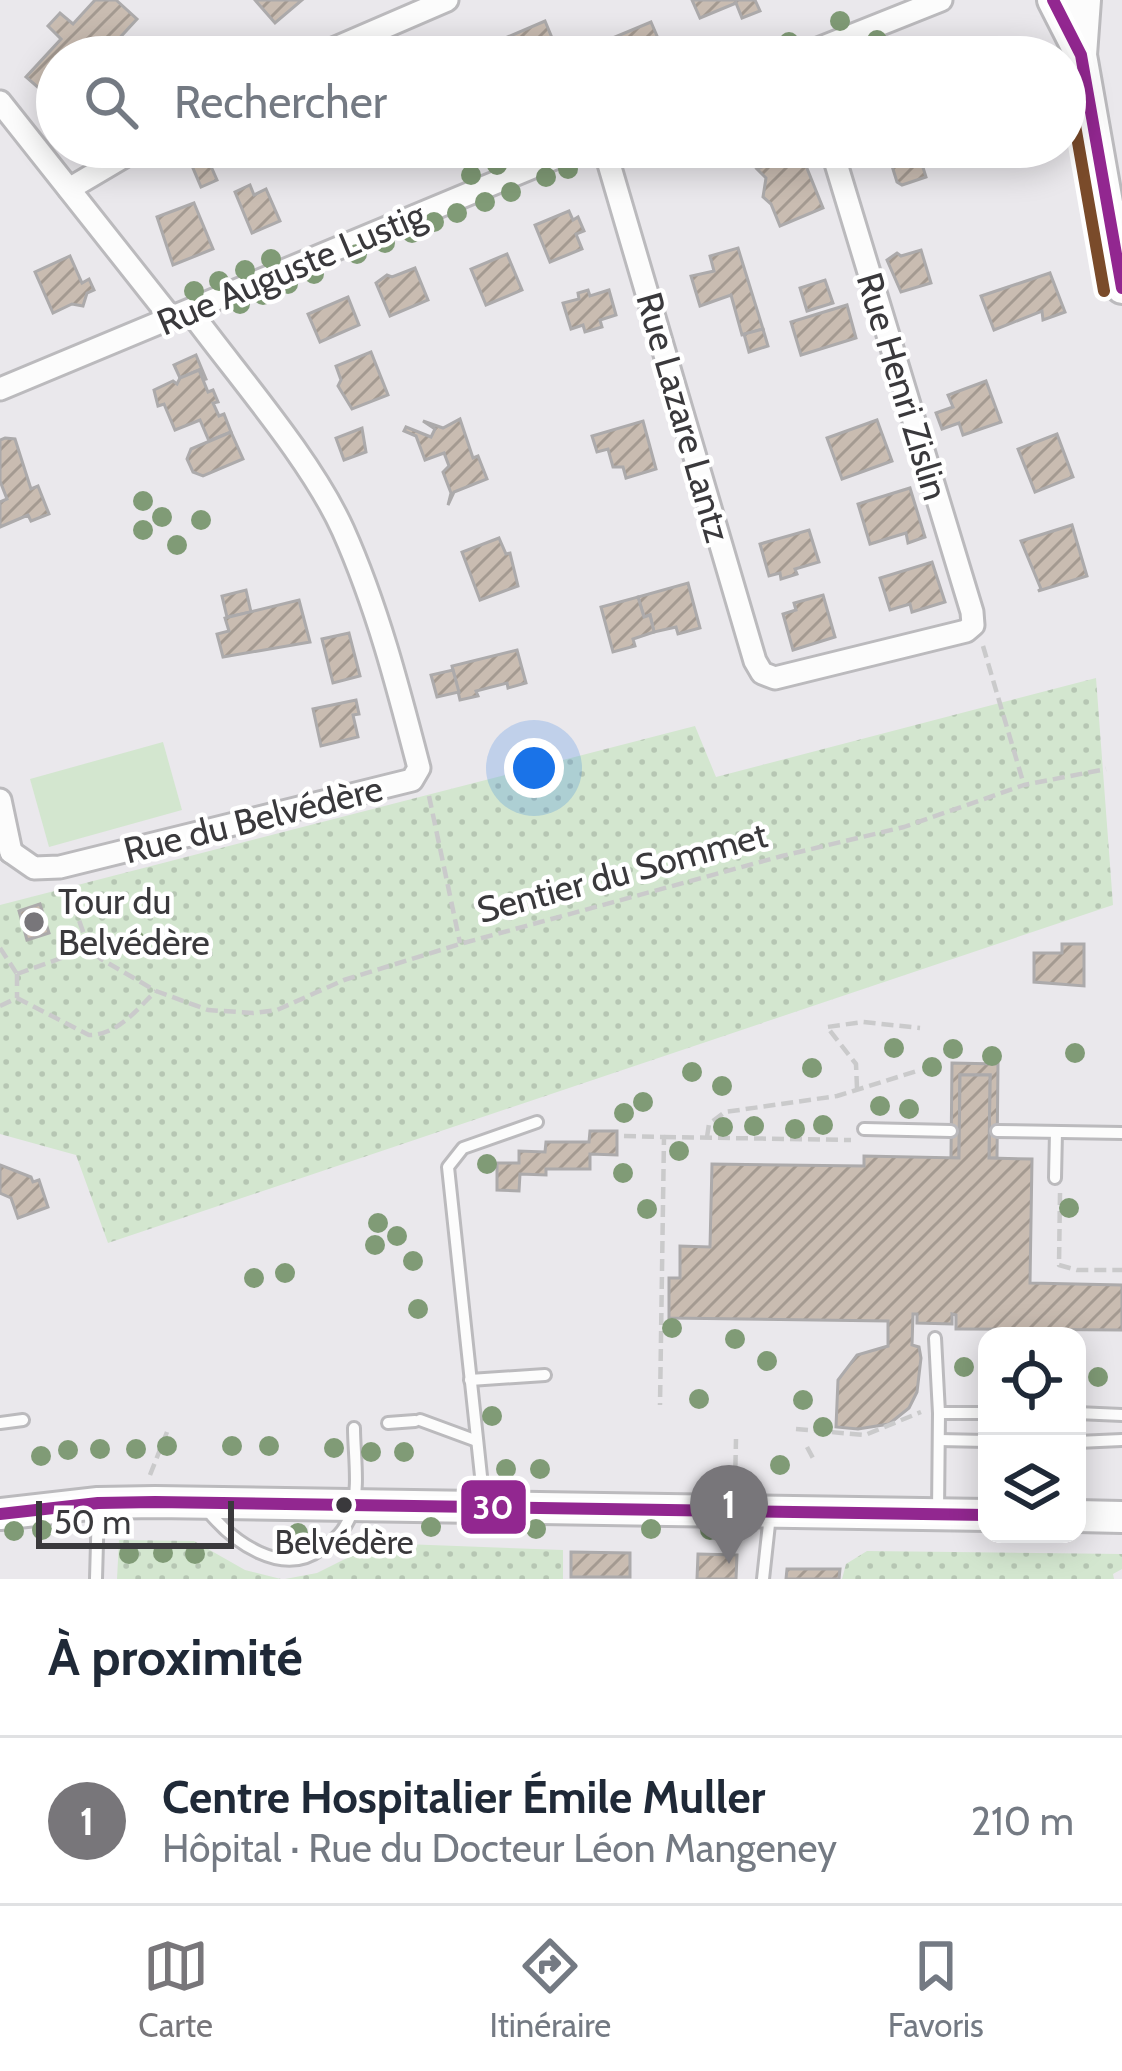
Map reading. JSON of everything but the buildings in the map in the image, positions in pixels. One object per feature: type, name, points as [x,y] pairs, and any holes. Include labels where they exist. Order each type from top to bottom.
[{"type":"street","points":[[364,36],[447,0]]},
{"type":"street","points":[[851,36],[941,0]]},
{"type":"street","points":[[1053,0],[1071,36]]},
{"type":"street","points":[[1082,36],[1084,0]]},
{"type":"street","points":[[1086,83],[1122,288]]},
{"type":"street","name":"Rue du Belvédère","points":[[0,103],[36,148]]},
{"type":"street","name":"Rue du Belvédère","points":[[52,168],[308,470],[342,527],[390,654],[419,768],[412,780],[59,867]]},
{"type":"street","points":[[69,189],[104,168]]},
{"type":"street","name":"Rue Auguste Lustig","points":[[0,389],[531,168]]},
{"type":"street","name":"Rue Lazare Lantz","points":[[610,168],[762,673],[776,678],[966,631],[973,625]]},
{"type":"street","name":"Rue Henri Zislin","points":[[837,168],[973,625]]},
{"type":"street","points":[[0,800],[6,854],[34,868],[59,867]]},
{"type":"street","points":[[0,1514],[98,1503],[978,1515]]},
{"type":"street","points":[[1086,1516],[1122,1517]]},
{"type":"lane","points":[[484,1508],[448,1167],[452,1158],[474,1143],[537,1122]]},
{"type":"lane","points":[[864,1130],[951,1131]]},
{"type":"lane","points":[[997,1131],[1122,1133]]},
{"type":"lane","points":[[1055,1178],[1056,1132]]},
{"type":"lane","points":[[935,1338],[938,1514]]},
{"type":"lane","points":[[470,1381],[545,1375]]},
{"type":"lane","points":[[939,1412],[978,1413]]},
{"type":"lane","points":[[1086,1413],[1122,1415]]},
{"type":"lane","points":[[0,1423],[23,1420]]},
{"type":"lane","points":[[388,1423],[417,1421],[477,1441]]},
{"type":"lane","points":[[202,1504],[226,1533],[267,1557],[310,1557],[341,1535],[354,1505],[354,1428]]},
{"type":"lane","points":[[939,1440],[978,1441]]},
{"type":"lane","points":[[1086,1442],[1122,1440]]},
{"type":"lane","points":[[96,1579],[98,1503]]},
{"type":"lane","points":[[763,1579],[771,1512]]},
{"type":"path","points":[[973,625],[980,635],[1024,785]]},
{"type":"path","points":[[419,768],[428,789],[460,944]]},
{"type":"path","name":"Sentier du Sommet","points":[[89,948],[156,992],[227,1013],[277,1010],[344,980],[460,944],[904,826],[1024,785],[1106,769]]},
{"type":"path","points":[[17,974],[89,948],[59,867]]},
{"type":"path","points":[[0,949],[17,974],[17,998]]},
{"type":"path","points":[[17,998],[89,1035],[100,1035],[120,1025],[156,992]]},
{"type":"path","points":[[0,1006],[17,998]]},
{"type":"path","points":[[856,1088],[856,1064],[827,1027],[863,1022],[920,1028]]},
{"type":"path","points":[[706,1137],[709,1124],[725,1112],[837,1096],[917,1071]]},
{"type":"path","points":[[624,1136],[852,1140],[864,1130]]},
{"type":"path","points":[[660,1405],[664,1137]]},
{"type":"path","points":[[1055,1178],[1060,1182],[1059,1265],[1122,1270]]},
{"type":"path","points":[[796,1429],[865,1436],[916,1412],[939,1412]]},
{"type":"path","points":[[150,1475],[167,1432]]},
{"type":"path","points":[[734,1491],[736,1439]]},
{"type":"path","points":[[806,1447],[814,1460]]},
{"type":"green space","points":[[1096,678],[1113,905],[108,1243],[76,1155],[0,1134],[0,905],[695,726],[716,777]]},
{"type":"green space","points":[[163,742],[182,810],[49,847],[30,779]]},
{"type":"green space","points":[[119,1540],[194,1541],[245,1570],[281,1579],[117,1579]]},
{"type":"green space","points":[[377,1543],[563,1550],[563,1579],[285,1579],[317,1573]]},
{"type":"green space","points":[[867,1551],[1122,1554],[1122,1569],[1113,1574],[1114,1579],[842,1579],[846,1564]]},
{"type":"transit line","name":"30","points":[[1053,0],[1071,36]]},
{"type":"transit line","name":"30","points":[[1086,83],[1122,288]]},
{"type":"transit line","points":[[1082,168],[1104,291]]},
{"type":"transit line","name":"30","points":[[0,1514],[155,1502],[978,1515]]},
{"type":"place","name":"Tour du Belvédère","points":[[34,922]]},
{"type":"place","name":"Belvédère","points":[[344,1505]]},
{"type":"place","name":"Centre Hospitalier Émile Muller","points":[[729,1564]]}]
